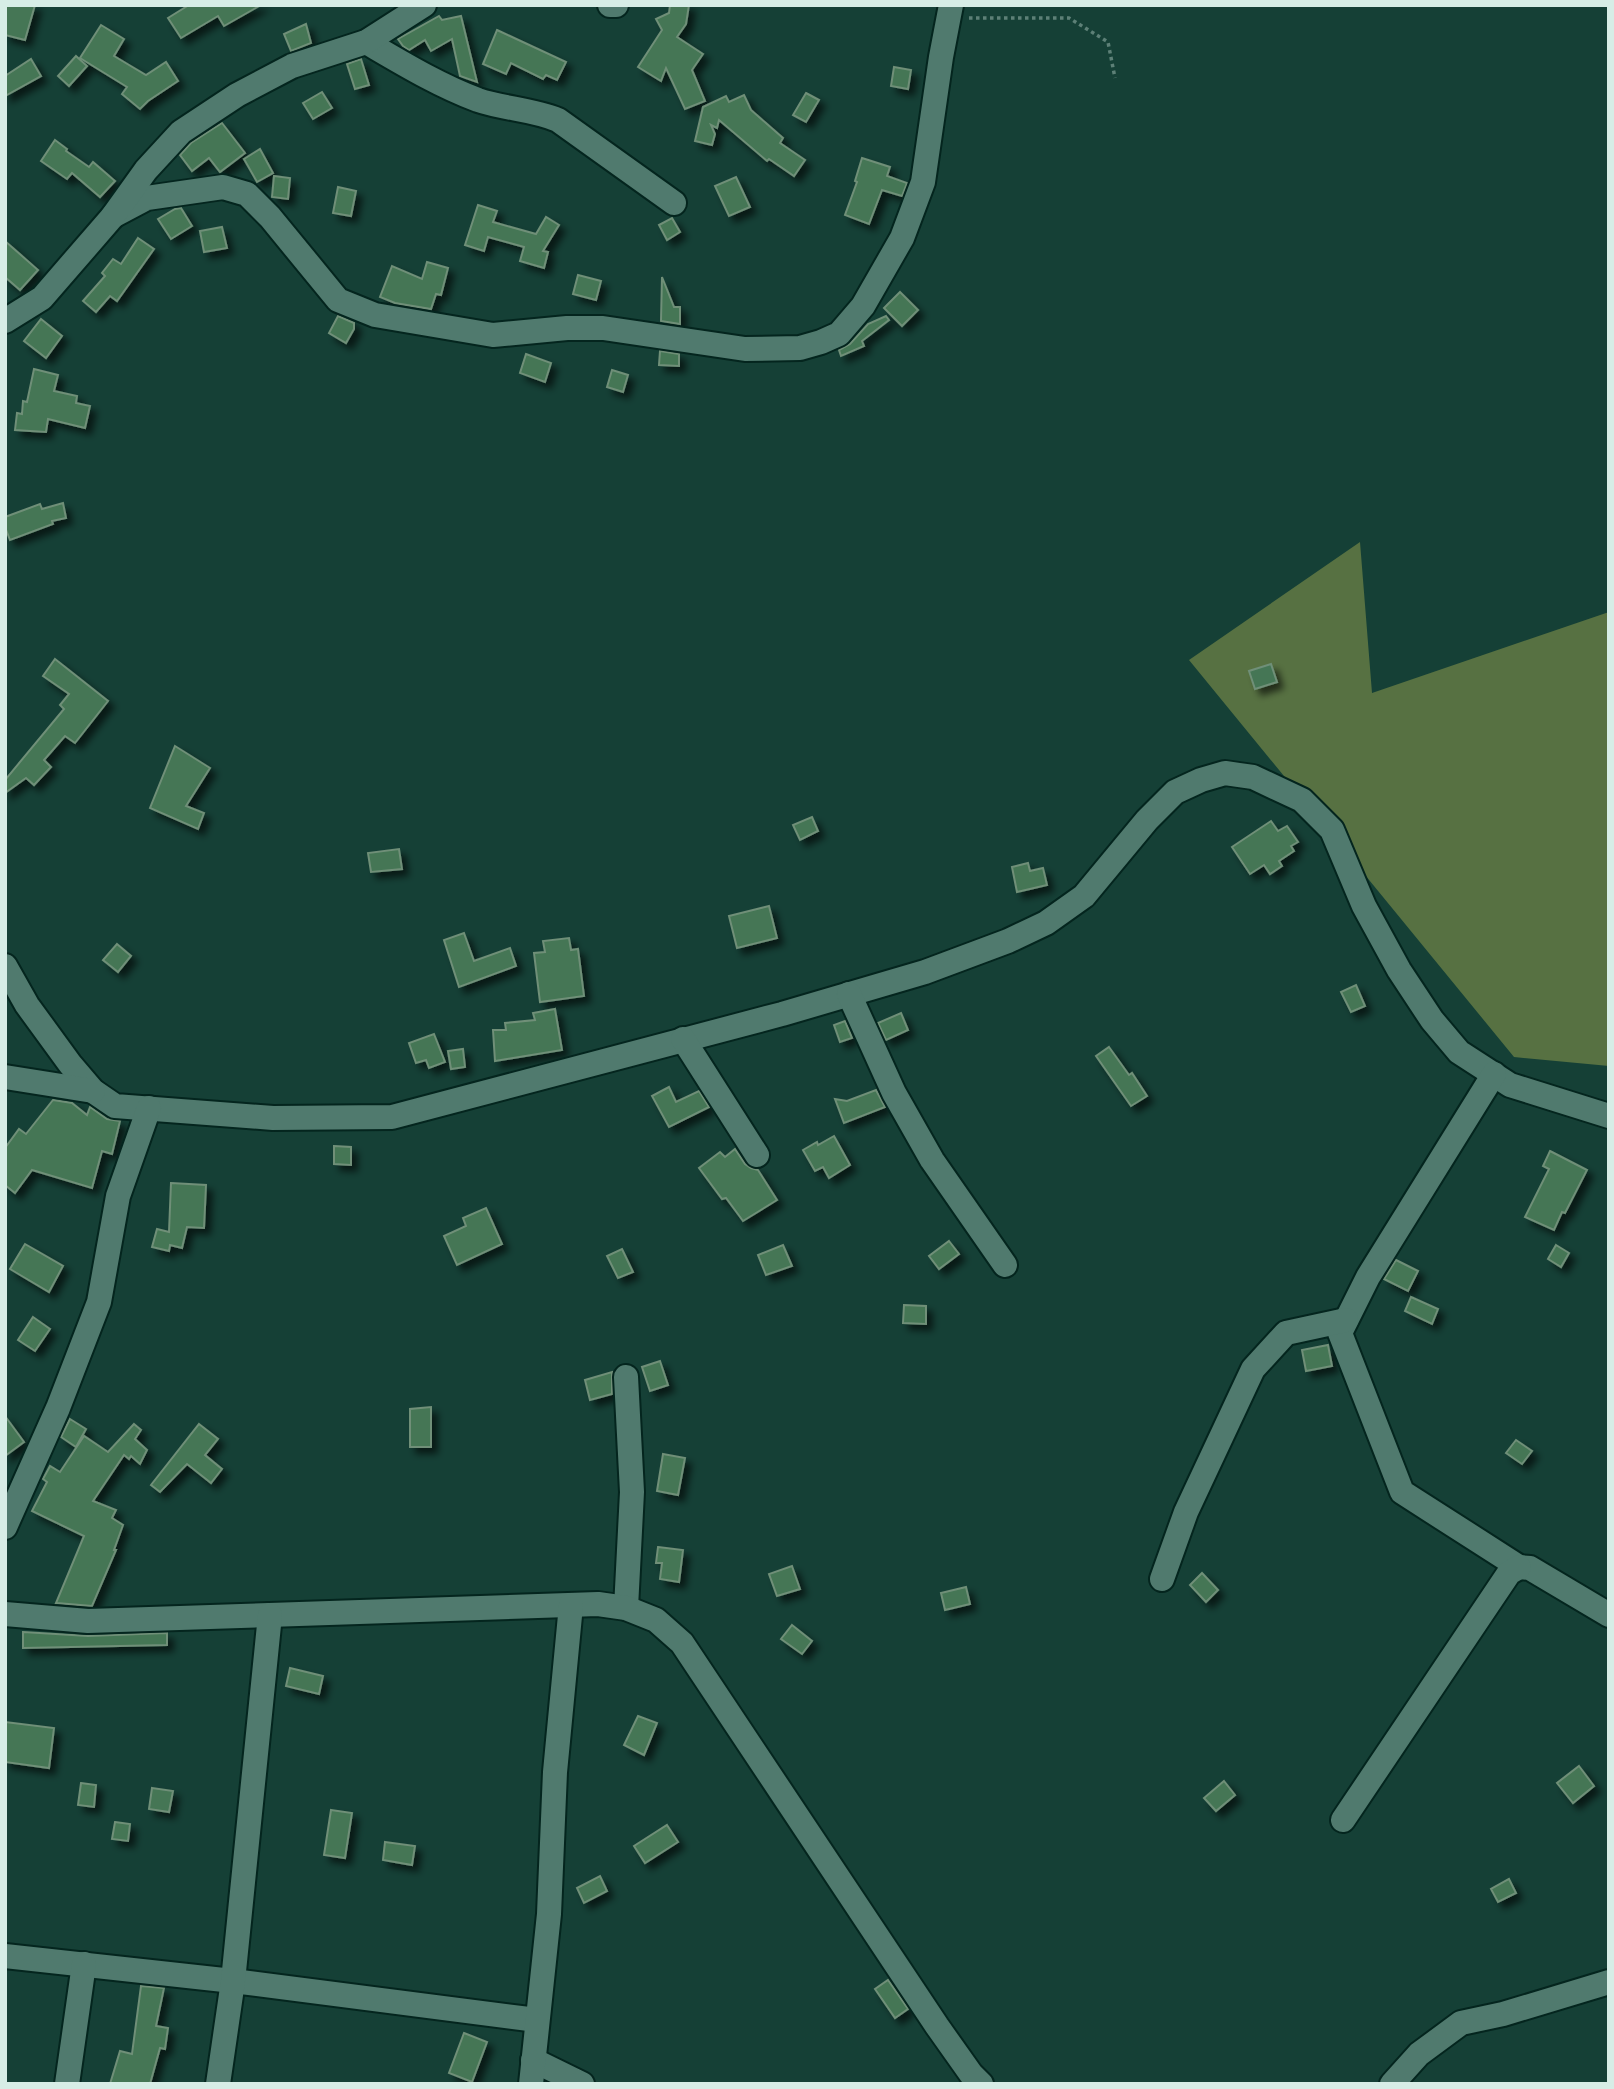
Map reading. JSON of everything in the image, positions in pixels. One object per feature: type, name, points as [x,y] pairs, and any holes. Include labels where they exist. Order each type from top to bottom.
[{"type":"street","points":[[5,321],[42,298],[113,216],[146,170],[181,132],[237,95],[292,66],[366,42],[424,5]]},
{"type":"street","points":[[610,5],[616,5]]},
{"type":"street","points":[[113,216],[147,198],[223,187],[247,194],[270,217],[338,300],[375,315],[493,335],[567,328],[603,328],[745,349],[800,348],[839,334],[863,306],[902,238],[923,182],[950,12]]},
{"type":"street","points":[[366,42],[433,80],[476,99],[539,112],[558,120],[674,203]]},
{"type":"street","points":[[5,966],[27,1004],[93,1091],[115,1106],[273,1118],[392,1117],[782,1014],[925,972],[1008,941],[1046,923],[1084,896],[1147,820],[1175,792],[1225,773],[1253,777],[1302,800],[1332,830],[1364,906],[1399,970],[1432,1020],[1459,1052],[1510,1085],[1609,1116]]},
{"type":"street","points":[[849,994],[894,1093],[932,1160],[1004,1265]]},
{"type":"street","points":[[683,1040],[757,1155]]},
{"type":"street","points":[[1494,1074],[1368,1277],[1340,1333],[1402,1492],[1519,1567],[1530,1568],[1607,1611]]},
{"type":"street","points":[[5,1077],[93,1091]]},
{"type":"street","points":[[5,1527],[12,1494],[58,1408],[99,1302],[118,1196],[149,1108]]},
{"type":"street","points":[[1162,1579],[1186,1512],[1253,1369],[1286,1333],[1346,1320]]},
{"type":"street","points":[[626,1377],[632,1492],[626,1608]]},
{"type":"street","points":[[1343,1820],[1509,1573],[1519,1567]]},
{"type":"street","points":[[5,1614],[88,1621],[598,1604],[626,1608],[656,1620],[682,1643],[937,2026],[981,2084]]},
{"type":"street","points":[[571,1605],[555,1772],[549,1914],[532,2072],[582,2084]]},
{"type":"street","points":[[218,2084],[233,1981],[270,1615]]},
{"type":"street","points":[[5,1956],[233,1981],[537,2020]]},
{"type":"street","points":[[67,2084],[84,1964]]},
{"type":"street","points":[[1392,2084],[1419,2054],[1461,2023],[1503,2014],[1609,1982]]},
{"type":"path","points":[[950,12],[995,17],[1069,18],[1108,42],[1115,78]]},
{"type":"green space","points":[[1360,542],[1372,693],[1609,612],[1609,1066],[1514,1057],[1189,660]]},
{"type":"building","points":[[5,5],[35,5],[25,40],[5,35]]},
{"type":"building","points":[[189,5],[261,5],[224,26],[218,16],[181,38],[168,18]]},
{"type":"building","points":[[670,5],[689,5],[686,24],[677,37],[703,54],[692,70],[705,101],[685,109],[666,68],[661,81],[638,67],[662,30],[656,19],[669,13]]},
{"type":"building","points":[[439,16],[442,20],[461,16],[477,82],[460,76],[452,39],[431,51],[425,40],[409,50],[398,39]]},
{"type":"building","points":[[306,24],[311,43],[291,51],[284,34]]},
{"type":"building","points":[[101,25],[124,39],[114,56],[146,75],[166,62],[178,81],[140,109],[122,94],[127,87],[80,58]]},
{"type":"building","points":[[497,30],[566,62],[557,80],[546,75],[543,79],[511,63],[506,74],[483,64]]},
{"type":"building","points":[[76,56],[87,66],[69,86],[58,76]]},
{"type":"building","points":[[31,59],[41,76],[5,96],[5,76]]},
{"type":"building","points":[[361,59],[369,85],[355,89],[347,64]]},
{"type":"building","points":[[894,67],[911,70],[908,89],[891,86]]},
{"type":"building","points":[[322,92],[332,108],[313,119],[303,103]]},
{"type":"building","points":[[806,93],[819,100],[806,122],[793,115]]},
{"type":"building","points":[[744,95],[751,110],[783,138],[780,143],[805,160],[794,176],[769,159],[767,161],[719,120],[717,128],[711,125],[715,134],[712,145],[695,141],[703,107],[726,96],[729,102]]},
{"type":"building","points":[[222,123],[245,153],[220,172],[209,158],[192,171],[180,155],[191,143]]},
{"type":"building","points":[[55,140],[89,167],[93,162],[115,181],[100,197],[72,173],[67,179],[41,161]]},
{"type":"building","points":[[260,149],[273,173],[257,182],[244,159]]},
{"type":"building","points":[[862,158],[890,167],[887,176],[907,183],[902,196],[882,190],[869,224],[845,215]]},
{"type":"building","points":[[274,176],[290,178],[288,199],[272,197]]},
{"type":"building","points":[[736,177],[750,207],[729,216],[715,186]]},
{"type":"building","points":[[338,187],[356,191],[351,216],[333,213]]},
{"type":"building","points":[[478,205],[497,211],[493,222],[536,234],[546,217],[559,225],[543,251],[548,252],[544,268],[520,261],[524,247],[488,237],[484,251],[465,245]]},
{"type":"building","points":[[181,208],[192,226],[171,239],[158,219]]},
{"type":"building","points":[[672,218],[680,232],[667,240],[659,225]]},
{"type":"building","points":[[222,227],[227,248],[204,252],[200,231]]},
{"type":"building","points":[[138,238],[154,249],[117,301],[110,296],[96,312],[83,301],[105,276],[102,273],[113,259],[121,264]]},
{"type":"building","points":[[5,241],[38,270],[20,290],[5,277]]},
{"type":"building","points":[[427,262],[448,268],[441,295],[436,294],[431,309],[395,303],[380,297],[392,266],[422,279]]},
{"type":"building","points":[[578,275],[601,281],[596,300],[573,294]]},
{"type":"building","points":[[662,277],[674,307],[680,307],[680,324],[661,321]]},
{"type":"building","points":[[900,292],[918,310],[902,326],[884,308]]},
{"type":"building","points":[[338,316],[354,323],[354,329],[346,343],[329,333]]},
{"type":"building","points":[[886,316],[889,320],[862,341],[864,346],[841,356],[839,350],[850,344],[868,324]]},
{"type":"building","points":[[41,319],[62,336],[46,358],[24,341]]},
{"type":"building","points":[[660,351],[679,354],[679,366],[659,365]]},
{"type":"building","points":[[526,354],[551,363],[545,382],[520,373]]},
{"type":"building","points":[[34,369],[58,375],[54,391],[77,396],[76,403],[90,406],[85,428],[48,419],[46,432],[15,430],[17,413],[22,414],[23,401],[27,402]]},
{"type":"building","points":[[612,370],[628,375],[623,392],[607,387]]},
{"type":"building","points":[[63,503],[66,518],[52,521],[53,524],[10,540],[5,527],[5,517],[40,504],[42,509]]},
{"type":"building","points":[[55,659],[108,701],[75,743],[65,736],[44,760],[51,767],[34,785],[26,778],[5,793],[5,780],[64,709],[60,705],[69,694],[43,676]]},
{"type":"building","points":[[1271,664],[1277,682],[1255,689],[1249,671]]},
{"type":"building","points":[[175,746],[210,768],[186,806],[204,813],[198,829],[150,808]]},
{"type":"building","points":[[812,817],[818,831],[800,840],[793,825]]},
{"type":"building","points":[[1271,821],[1278,831],[1287,826],[1298,842],[1291,846],[1294,851],[1279,861],[1282,866],[1270,874],[1264,865],[1250,874],[1232,847]]},
{"type":"building","points":[[399,849],[402,869],[371,872],[368,853]]},
{"type":"building","points":[[1028,863],[1030,871],[1043,868],[1047,885],[1017,892],[1012,867]]},
{"type":"building","points":[[769,906],[777,938],[737,948],[729,916]]},
{"type":"building","points":[[464,933],[474,961],[510,948],[516,966],[459,987],[444,940]]},
{"type":"building","points":[[569,938],[571,950],[578,949],[584,996],[540,1002],[534,953],[545,952],[543,941]]},
{"type":"building","points":[[117,944],[131,956],[118,972],[103,960]]},
{"type":"building","points":[[1356,985],[1365,1006],[1351,1012],[1341,992]]},
{"type":"building","points":[[555,1009],[562,1050],[495,1061],[493,1030],[506,1030],[505,1023],[535,1020],[533,1013]]},
{"type":"building","points":[[901,1013],[908,1030],[886,1040],[878,1023]]},
{"type":"building","points":[[845,1021],[852,1038],[840,1042],[834,1025]]},
{"type":"building","points":[[434,1034],[445,1062],[429,1068],[426,1060],[416,1063],[409,1043]]},
{"type":"building","points":[[1109,1047],[1129,1075],[1132,1073],[1147,1096],[1131,1106],[1096,1056]]},
{"type":"building","points":[[463,1049],[465,1067],[451,1069],[448,1051]]},
{"type":"building","points":[[669,1087],[676,1102],[699,1091],[709,1107],[669,1127],[652,1096]]},
{"type":"building","points":[[876,1090],[885,1107],[844,1123],[835,1099],[847,1101]]},
{"type":"building","points":[[53,1100],[72,1103],[87,1115],[90,1107],[107,1119],[120,1121],[112,1154],[102,1151],[92,1188],[32,1170],[15,1193],[5,1185],[5,1148],[19,1129],[26,1134]]},
{"type":"building","points":[[834,1136],[850,1165],[829,1178],[823,1167],[815,1171],[803,1150]]},
{"type":"building","points":[[334,1146],[351,1147],[351,1165],[334,1164]]},
{"type":"building","points":[[735,1149],[745,1164],[758,1170],[777,1200],[743,1221],[726,1198],[722,1199],[699,1168],[720,1152],[725,1157]]},
{"type":"building","points":[[1550,1151],[1587,1170],[1554,1230],[1525,1217],[1549,1169],[1543,1166]]},
{"type":"building","points":[[171,1183],[206,1185],[204,1228],[187,1227],[182,1248],[170,1245],[169,1251],[152,1247],[157,1229],[169,1232]]},
{"type":"building","points":[[486,1208],[502,1244],[457,1265],[444,1236],[466,1226],[463,1218]]},
{"type":"building","points":[[949,1241],[959,1254],[939,1269],[929,1256]]},
{"type":"building","points":[[25,1244],[63,1266],[49,1292],[10,1269]]},
{"type":"building","points":[[783,1245],[792,1266],[766,1275],[758,1255]]},
{"type":"building","points":[[1556,1245],[1569,1253],[1561,1267],[1548,1259]]},
{"type":"building","points":[[622,1249],[633,1272],[618,1278],[607,1256]]},
{"type":"building","points":[[1396,1260],[1418,1271],[1408,1291],[1384,1279]]},
{"type":"building","points":[[1411,1297],[1438,1309],[1432,1324],[1405,1311]]},
{"type":"building","points":[[904,1305],[926,1306],[926,1324],[903,1323]]},
{"type":"building","points":[[33,1317],[50,1329],[35,1351],[18,1340]]},
{"type":"building","points":[[1328,1345],[1332,1366],[1306,1371],[1302,1350]]},
{"type":"building","points":[[660,1361],[668,1385],[650,1391],[642,1367]]},
{"type":"building","points":[[612,1372],[612,1394],[590,1400],[585,1380]]},
{"type":"building","points":[[431,1407],[431,1447],[410,1447],[410,1409]]},
{"type":"building","points":[[5,1416],[24,1442],[5,1456]]},
{"type":"building","points":[[70,1419],[86,1429],[76,1447],[61,1437]]},
{"type":"building","points":[[134,1424],[141,1430],[135,1439],[147,1450],[140,1464],[131,1456],[129,1459],[124,1455],[93,1501],[116,1510],[112,1518],[123,1525],[116,1550],[92,1606],[56,1603],[84,1536],[32,1511],[47,1482],[43,1479],[50,1466],[60,1472],[84,1436],[108,1452]]},
{"type":"building","points":[[199,1424],[218,1439],[205,1455],[222,1469],[211,1483],[187,1464],[160,1492],[151,1485]]},
{"type":"building","points":[[1516,1440],[1532,1451],[1522,1464],[1506,1453]]},
{"type":"building","points":[[663,1454],[685,1458],[678,1495],[657,1491]]},
{"type":"building","points":[[658,1547],[683,1550],[679,1582],[660,1579],[662,1563],[656,1563]]},
{"type":"building","points":[[792,1566],[800,1589],[777,1596],[769,1574]]},
{"type":"building","points":[[1202,1573],[1218,1590],[1206,1602],[1190,1585]]},
{"type":"building","points":[[966,1587],[970,1604],[945,1610],[941,1593]]},
{"type":"building","points":[[792,1625],[812,1641],[802,1654],[781,1639]]},
{"type":"building","points":[[23,1632],[88,1636],[167,1633],[167,1645],[23,1648]]},
{"type":"building","points":[[290,1668],[323,1676],[319,1694],[286,1686]]},
{"type":"building","points":[[638,1716],[657,1723],[644,1755],[624,1745]]},
{"type":"building","points":[[5,1722],[54,1728],[49,1768],[5,1762]]},
{"type":"building","points":[[1579,1766],[1594,1786],[1573,1803],[1557,1783]]},
{"type":"building","points":[[1224,1781],[1235,1795],[1216,1811],[1204,1798]]},
{"type":"building","points":[[81,1783],[96,1785],[94,1807],[78,1805]]},
{"type":"building","points":[[152,1788],[173,1791],[169,1812],[149,1809]]},
{"type":"building","points":[[331,1810],[352,1813],[345,1858],[324,1855]]},
{"type":"building","points":[[115,1822],[130,1824],[128,1841],[112,1839]]},
{"type":"building","points":[[667,1825],[678,1842],[645,1863],[634,1846]]},
{"type":"building","points":[[385,1842],[415,1846],[412,1865],[383,1860]]},
{"type":"building","points":[[600,1876],[607,1891],[584,1903],[577,1888]]},
{"type":"building","points":[[1509,1879],[1516,1893],[1498,1902],[1491,1889]]},
{"type":"building","points":[[888,1980],[908,2009],[895,2018],[875,1989]]},
{"type":"building","points":[[141,1986],[164,1988],[156,2026],[168,2028],[165,2049],[160,2048],[150,2084],[110,2084],[120,2051],[132,2054]]},
{"type":"building","points":[[464,2033],[487,2042],[472,2082],[449,2073]]}]
